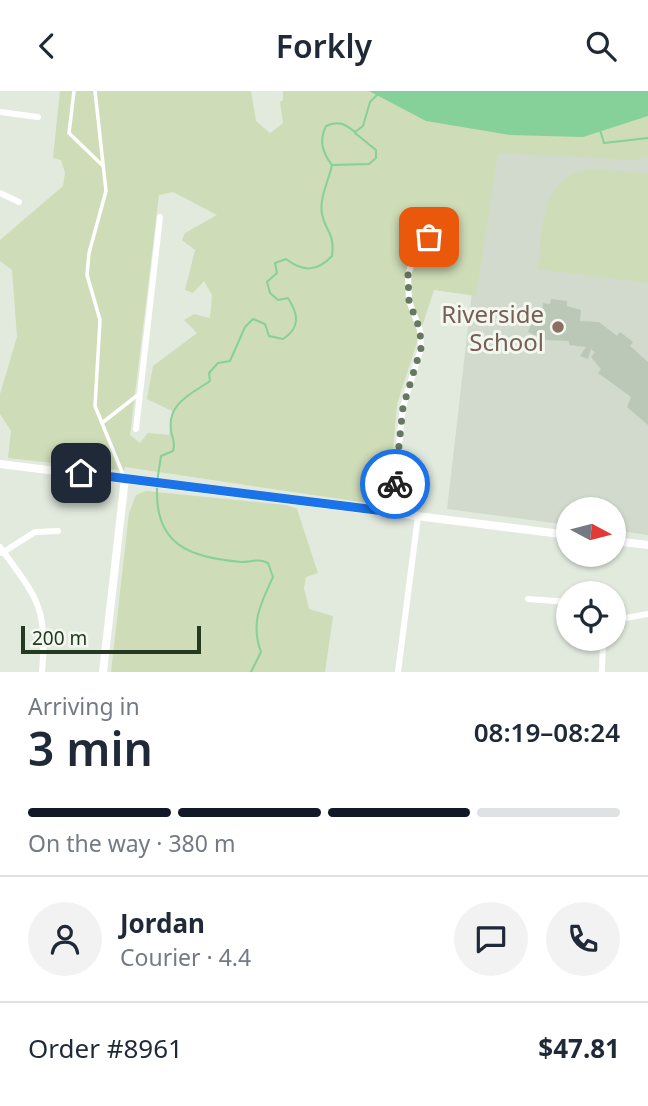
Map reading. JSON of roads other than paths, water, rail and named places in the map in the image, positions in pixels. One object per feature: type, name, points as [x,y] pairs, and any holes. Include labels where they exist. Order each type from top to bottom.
[{"type":"street","points":[[0,112],[38,117]]},
{"type":"street","points":[[0,193],[19,202]]},
{"type":"street","points":[[136,429],[160,217]]},
{"type":"street","points":[[392,512],[403,407],[421,348],[420,330],[409,301],[408,275],[412,262],[429,237]]},
{"type":"street","points":[[0,464],[556,533]]},
{"type":"street","points":[[103,672],[125,478]]},
{"type":"street","points":[[398,672],[418,516]]},
{"type":"street","points":[[42,672],[46,635],[41,609],[32,590],[1,551],[35,532],[58,531]]},
{"type":"street","points":[[626,542],[648,545]]},
{"type":"street","points":[[528,599],[556,601]]},
{"type":"street","points":[[626,618],[648,614]]},
{"type":"street","points":[[603,651],[603,672]]},
{"type":"lane","points":[[74,91],[69,133],[102,165]]},
{"type":"lane","points":[[95,91],[106,191],[89,253],[87,275],[100,320],[95,406],[125,478]]},
{"type":"lane","points":[[102,423],[140,393]]},
{"type":"waterway","points":[[157,482],[161,456],[174,448],[171,430],[173,413],[183,400],[210,381],[209,373],[218,363],[230,361],[245,327],[253,319],[265,324],[269,336],[283,339],[293,330],[296,316],[292,304],[288,298],[278,300],[270,293],[267,282],[277,273],[275,263],[286,259],[298,266],[310,268],[321,265],[332,256],[331,236],[323,220],[321,208],[332,165],[323,146],[324,131],[326,126],[338,123],[355,132],[363,126],[370,102],[381,91]]},
{"type":"waterway","points":[[600,130],[604,143],[648,138]]},
{"type":"waterway","points":[[333,165],[369,164],[376,158],[376,150],[355,133]]},
{"type":"waterway","points":[[157,488],[162,523],[169,536],[179,545],[191,552],[223,560],[258,560],[268,563],[273,577],[258,613],[257,632],[261,652],[251,672]]},
{"type":"place","name":"Riverside School","points":[[558,327]]}]
